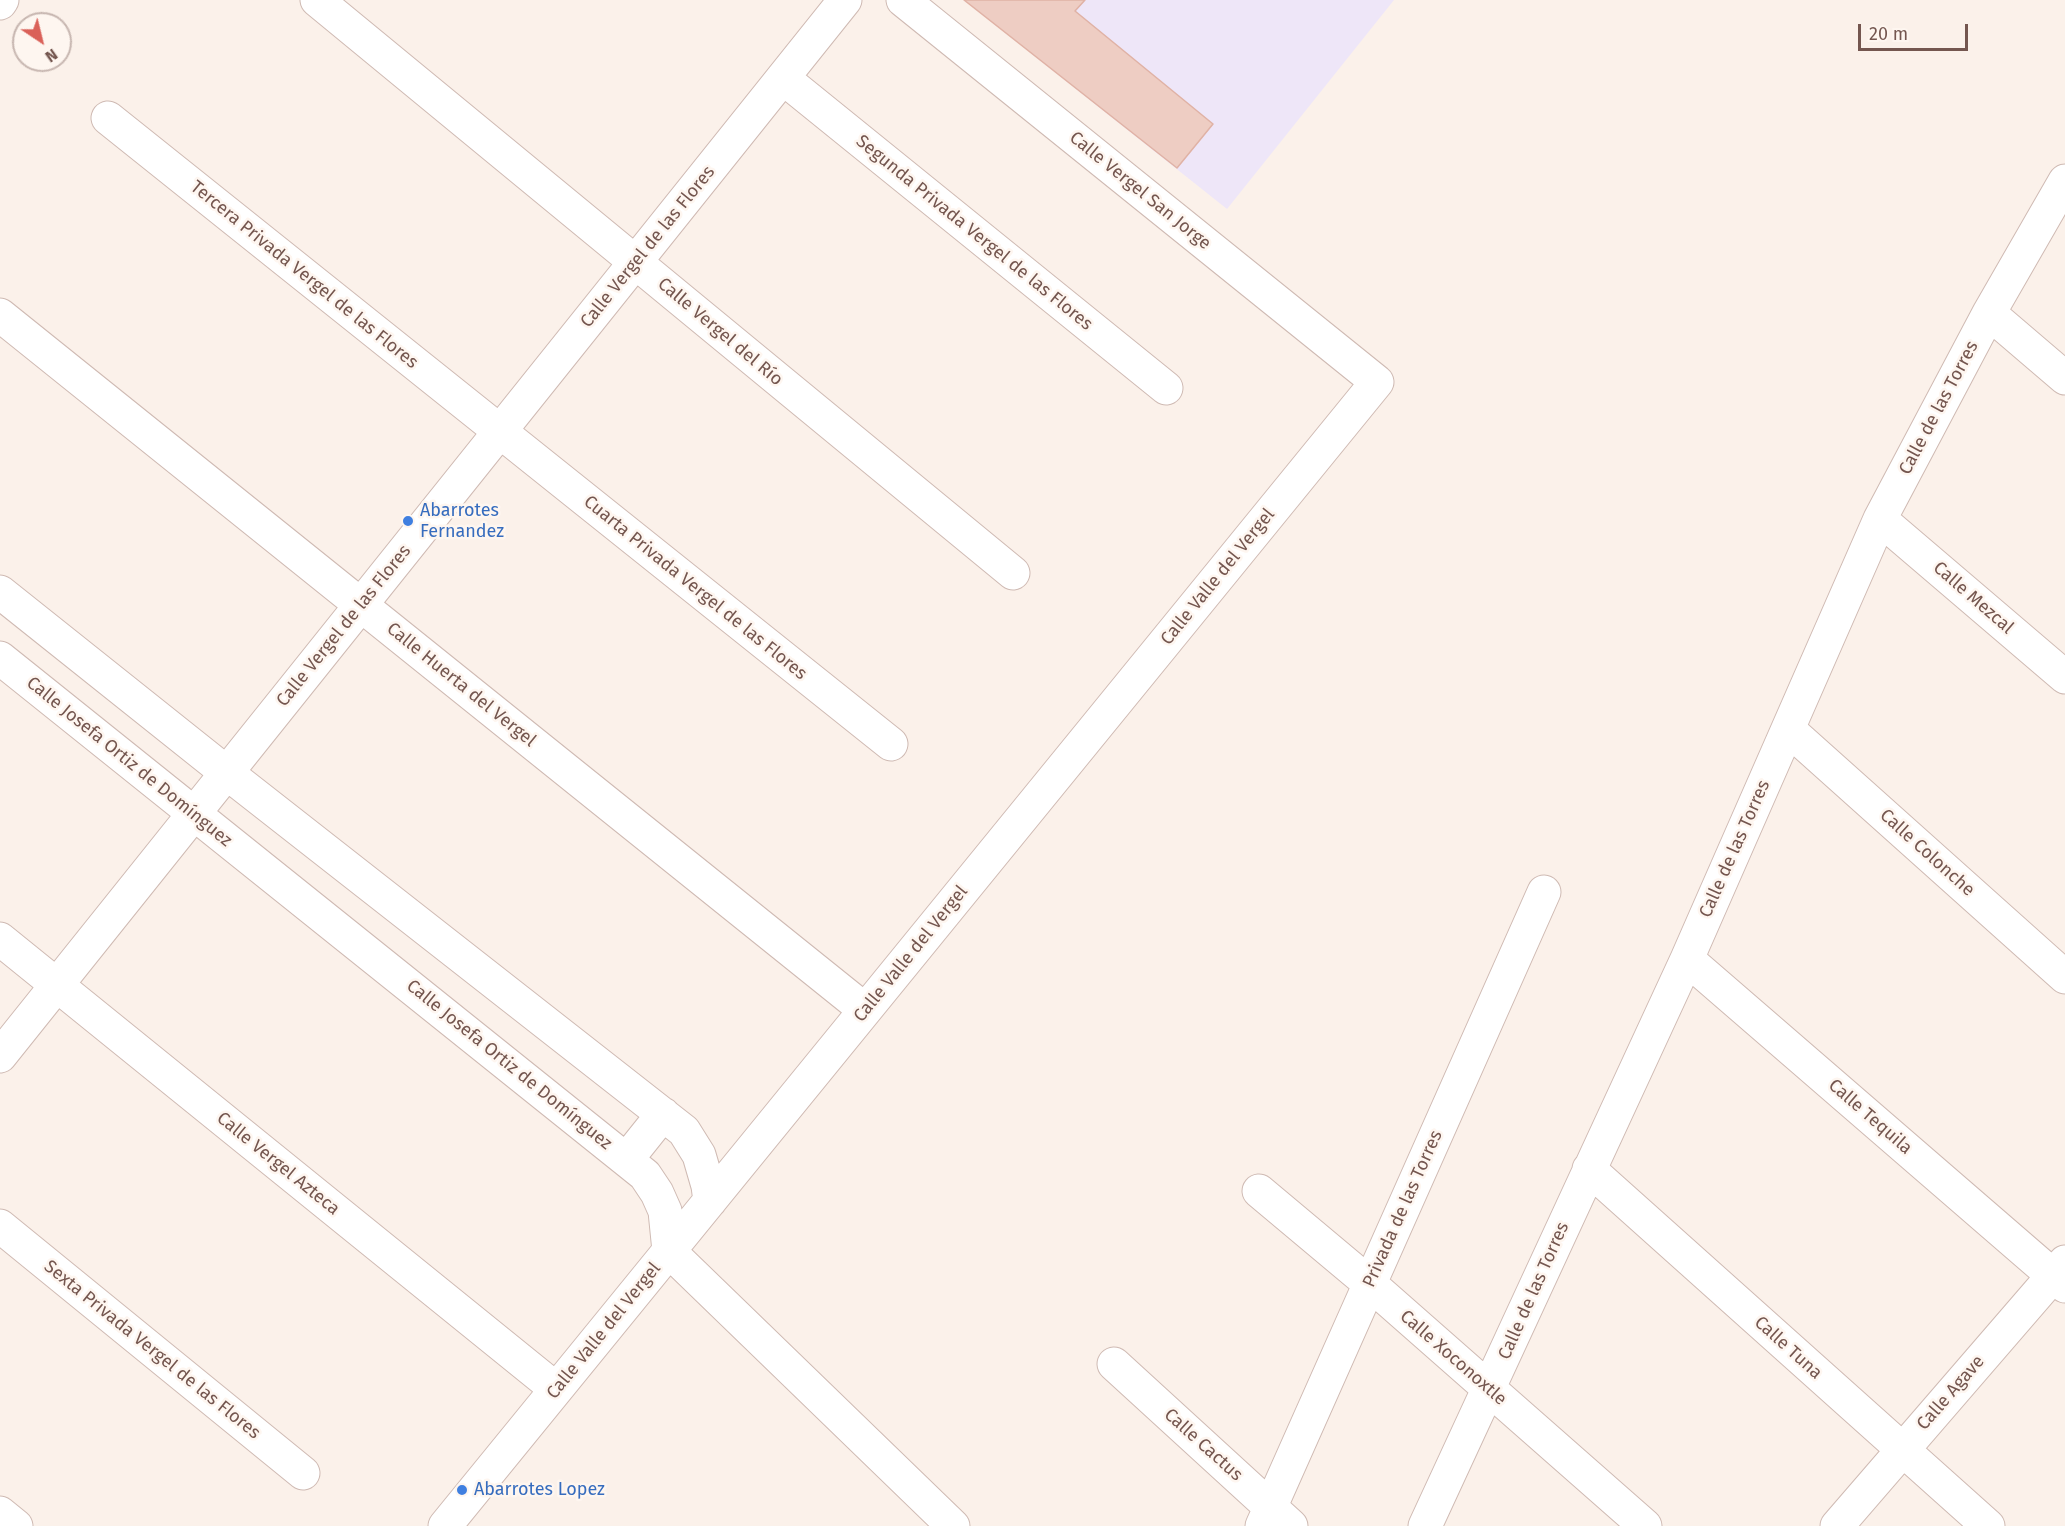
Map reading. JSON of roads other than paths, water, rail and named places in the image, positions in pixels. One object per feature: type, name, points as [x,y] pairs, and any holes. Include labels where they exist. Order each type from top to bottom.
[{"type":"street","name":"Calle Vergel del Río","points":[[317,0],[1013,573]]},
{"type":"street","name":"Calle Vergel de las Flores","points":[[0,1056],[845,0]]},
{"type":"street","name":"Calle Vergel San Jorge","points":[[903,0],[1377,382]]},
{"type":"street","name":"Segunda Privada Vergel de las Flores","points":[[783,78],[1166,388]]},
{"type":"street","name":"Tercera Privada Vergel de las Flores","points":[[108,118],[500,431]]},
{"type":"street","name":"Calle de las Torres","points":[[1425,1526],[1687,959],[1880,519],[1989,313],[2065,181]]},
{"type":"street","points":[[1989,313],[2065,378]]},
{"type":"street","name":"Calle Huerta del Vergel","points":[[0,315],[865,1010]]},
{"type":"street","name":"Calle Valle del Vergel","points":[[445,1526],[1377,382]]},
{"type":"street","name":"Cuarta Privada Vergel de las Flores","points":[[500,431],[891,744]]},
{"type":"street","name":"Calle Mezcal","points":[[1880,519],[2065,677]]},
{"type":"street","points":[[0,592],[684,1131],[699,1155],[710,1201]]},
{"type":"street","name":"Calle Josefa Ortiz de Domínguez","points":[[0,658],[645,1174],[665,1211],[669,1251]]},
{"type":"street","name":"Calle Colonche","points":[[1788,729],[2065,977]]},
{"type":"street","name":"Privada de las Torres","points":[[1275,1520],[1370,1284],[1544,892]]},
{"type":"street","name":"Calle Vergel Azteca","points":[[0,939],[556,1389]]},
{"type":"street","name":"Calle Tequila","points":[[1687,959],[2061,1274]]},
{"type":"street","points":[[627,1159],[663,1114]]},
{"type":"street","name":"Calle Tuna","points":[[1589,1169],[1988,1526]]},
{"type":"street","name":"Calle Xoconoxtle","points":[[1260,1191],[1370,1284],[1645,1526]]},
{"type":"street","name":"Sexta Privada Vergel de las Flores","points":[[0,1226],[303,1473]]},
{"type":"street","points":[[669,1251],[953,1526]]},
{"type":"street","name":"Calle Agave","points":[[1837,1526],[1902,1449],[2061,1274]]},
{"type":"street","name":"Calle Cactus","points":[[1114,1364],[1275,1520]]},
{"type":"street","points":[[0,1513],[16,1526]]},
{"type":"place","name":"Abarrotes Fernandez","points":[[408,521]]},
{"type":"place","name":"Abarrotes Lopez","points":[[462,1490]]}]
